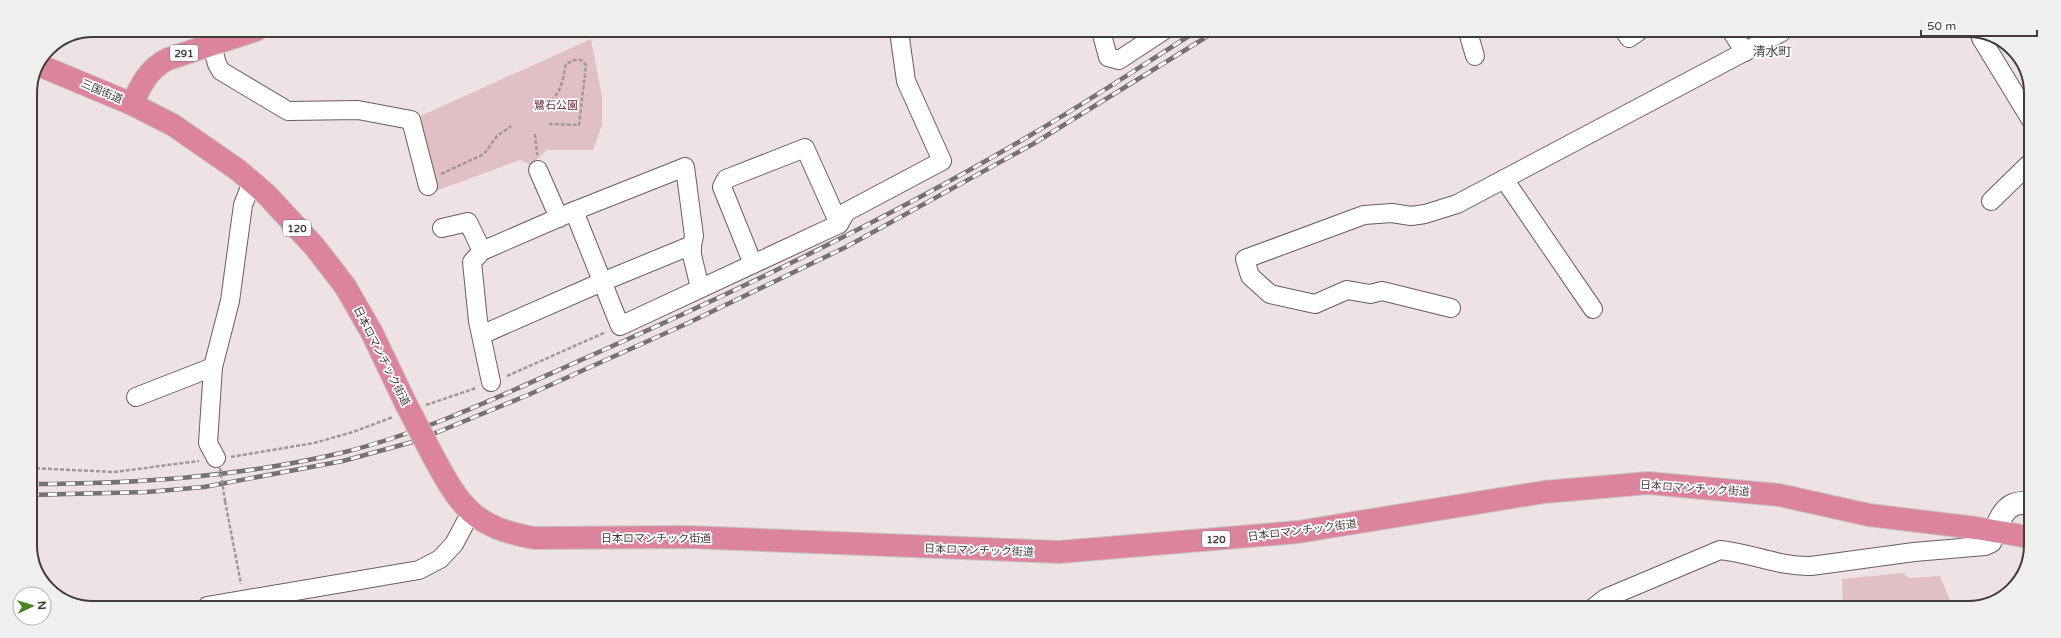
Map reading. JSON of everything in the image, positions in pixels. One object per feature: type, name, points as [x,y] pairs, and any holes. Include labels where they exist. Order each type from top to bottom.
[{"type":"highway","name":"三国街道","points":[[44,67],[132,104],[149,72],[158,64],[210,37]]},
{"type":"highway","name":"日本ロマンチック街道","points":[[132,104],[173,124],[232,165],[266,194],[314,246],[345,286],[372,333],[408,409],[451,489],[471,512],[490,527],[512,534],[534,538],[687,537],[1059,552],[1298,532],[1544,492],[1648,483],[1779,495],[1869,514],[1976,528],[2024,536]]},
{"type":"street","points":[[210,37],[217,64],[221,71],[288,112],[358,110],[411,120],[427,184]]},
{"type":"street","points":[[538,170],[566,214],[602,282],[620,326],[839,224],[846,212],[942,161],[906,81],[899,37]]},
{"type":"street","points":[[1103,37],[1108,57],[1119,60],[1154,37]]},
{"type":"street","points":[[1469,37],[1475,56]]},
{"type":"street","points":[[1735,37],[1744,52]]},
{"type":"street","points":[[1451,308],[1382,291],[1370,294],[1347,290],[1315,304],[1270,294],[1250,276],[1245,259],[1364,215],[1392,213],[1412,216],[1425,214],[1457,204],[1772,37]]},
{"type":"street","points":[[1984,40],[2024,108]]},
{"type":"street","points":[[753,264],[722,187],[726,179],[805,148],[839,224]]},
{"type":"street","points":[[491,382],[482,335],[472,262],[482,251],[566,214],[685,167],[694,236],[692,255],[700,288]]},
{"type":"street","points":[[1991,201],[2024,168]]},
{"type":"street","points":[[1504,179],[1593,309]]},
{"type":"street","points":[[218,463],[208,443],[213,367],[230,302],[243,205],[252,182]]},
{"type":"street","points":[[442,228],[468,222],[482,251]]},
{"type":"street","points":[[482,335],[602,282],[692,245]]},
{"type":"street","points":[[136,397],[213,367]]},
{"type":"street","points":[[1602,601],[1606,598],[1720,550],[1734,551],[1795,566],[1811,566],[1914,552],[1985,546],[1992,543],[1997,525],[2003,514],[2012,505],[2024,503]]},
{"type":"street","points":[[236,601],[419,570],[440,559],[454,544],[471,512]]},
{"type":"path","points":[[547,105],[557,95],[561,87],[566,64],[574,60],[581,60],[586,65],[580,125],[549,124]]},
{"type":"path","points":[[427,184],[484,154],[497,136],[511,126]]},
{"type":"path","points":[[535,134],[538,170]]},
{"type":"path","points":[[37,468],[114,472],[218,463],[314,443],[353,432],[408,409],[520,371],[620,326]]},
{"type":"path","points":[[218,463],[242,584],[249,584]]},
{"type":"green space","name":"鷺石公園","points":[[591,39],[602,97],[602,125],[593,150],[547,150],[531,165],[520,160],[430,193],[414,119]]},
{"type":"green space","points":[[1903,573],[1909,578],[1940,576],[1950,601],[1843,601],[1842,579]]},
{"type":"railway","points":[[37,484],[147,481],[186,478],[264,468],[341,453],[436,423],[646,331],[758,279],[868,225],[976,167],[1029,136],[1188,37]]},
{"type":"railway","points":[[37,495],[147,492],[204,487],[343,461],[416,441],[528,395],[686,324],[846,247],[1033,144],[1206,37]]},
{"type":"district","name":"清水町","points":[[1772,51]]}]
